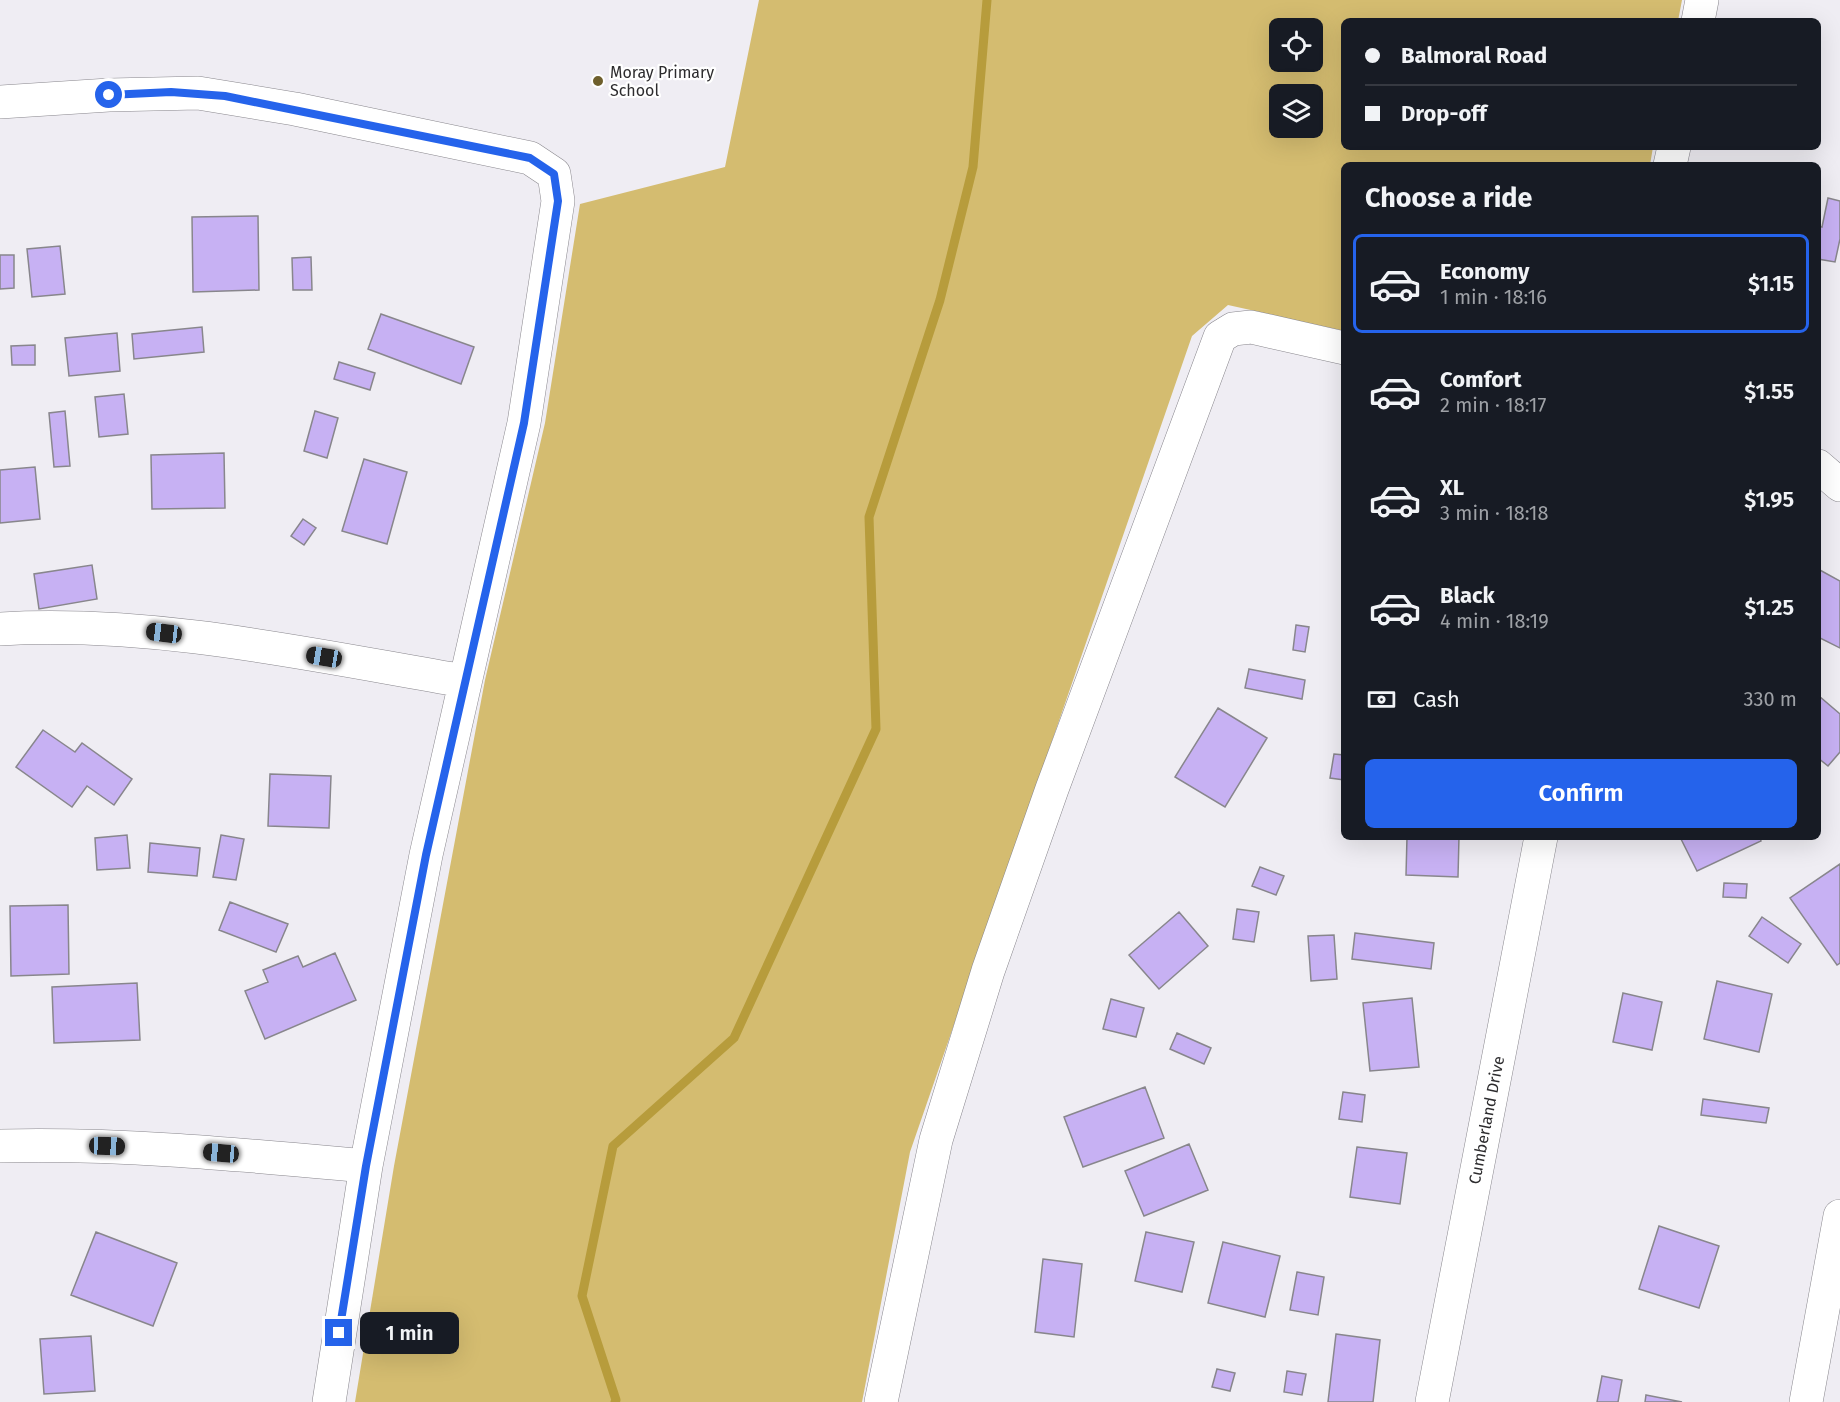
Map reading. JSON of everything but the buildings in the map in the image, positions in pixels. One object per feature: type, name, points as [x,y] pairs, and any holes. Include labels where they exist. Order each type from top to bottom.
[{"type":"street","points":[[1699,18],[1702,0]]},
{"type":"street","points":[[0,102],[171,92],[225,96],[530,158],[554,174],[558,201],[524,423],[426,855],[366,1166],[329,1402]]},
{"type":"street","points":[[881,1402],[936,1140],[988,971],[1052,789],[1220,337],[1233,329],[1251,327],[1341,347]]},
{"type":"street","points":[[1821,469],[1840,485]]},
{"type":"street","points":[[0,629],[124,628],[223,641],[464,681]]},
{"type":"street","name":"Cumberland Drive","points":[[1432,1402],[1540,840]]},
{"type":"street","points":[[0,1146],[62,1144],[176,1149],[366,1166]]},
{"type":"street","points":[[1806,1402],[1840,1216]]},
{"type":"shaded area","points":[[759,0],[1682,0],[1679,18],[1341,18],[1341,150],[1652,150],[1650,162],[1341,162],[1341,330],[1228,305],[1192,336],[910,1152],[862,1402],[355,1402],[394,1166],[485,680],[545,423],[580,204],[725,167]]},
{"type":"waterway","points":[[615,1402],[582,1296],[613,1146],[734,1038],[876,729],[869,517],[940,300],[973,167],[987,0]]},
{"type":"place","name":"Moray Primary School","points":[[598,81]]},
{"type":"route","points":[[109,95],[171,92],[225,96],[530,158],[554,174],[558,201],[524,423],[426,855],[366,1166],[339,1333]]}]
